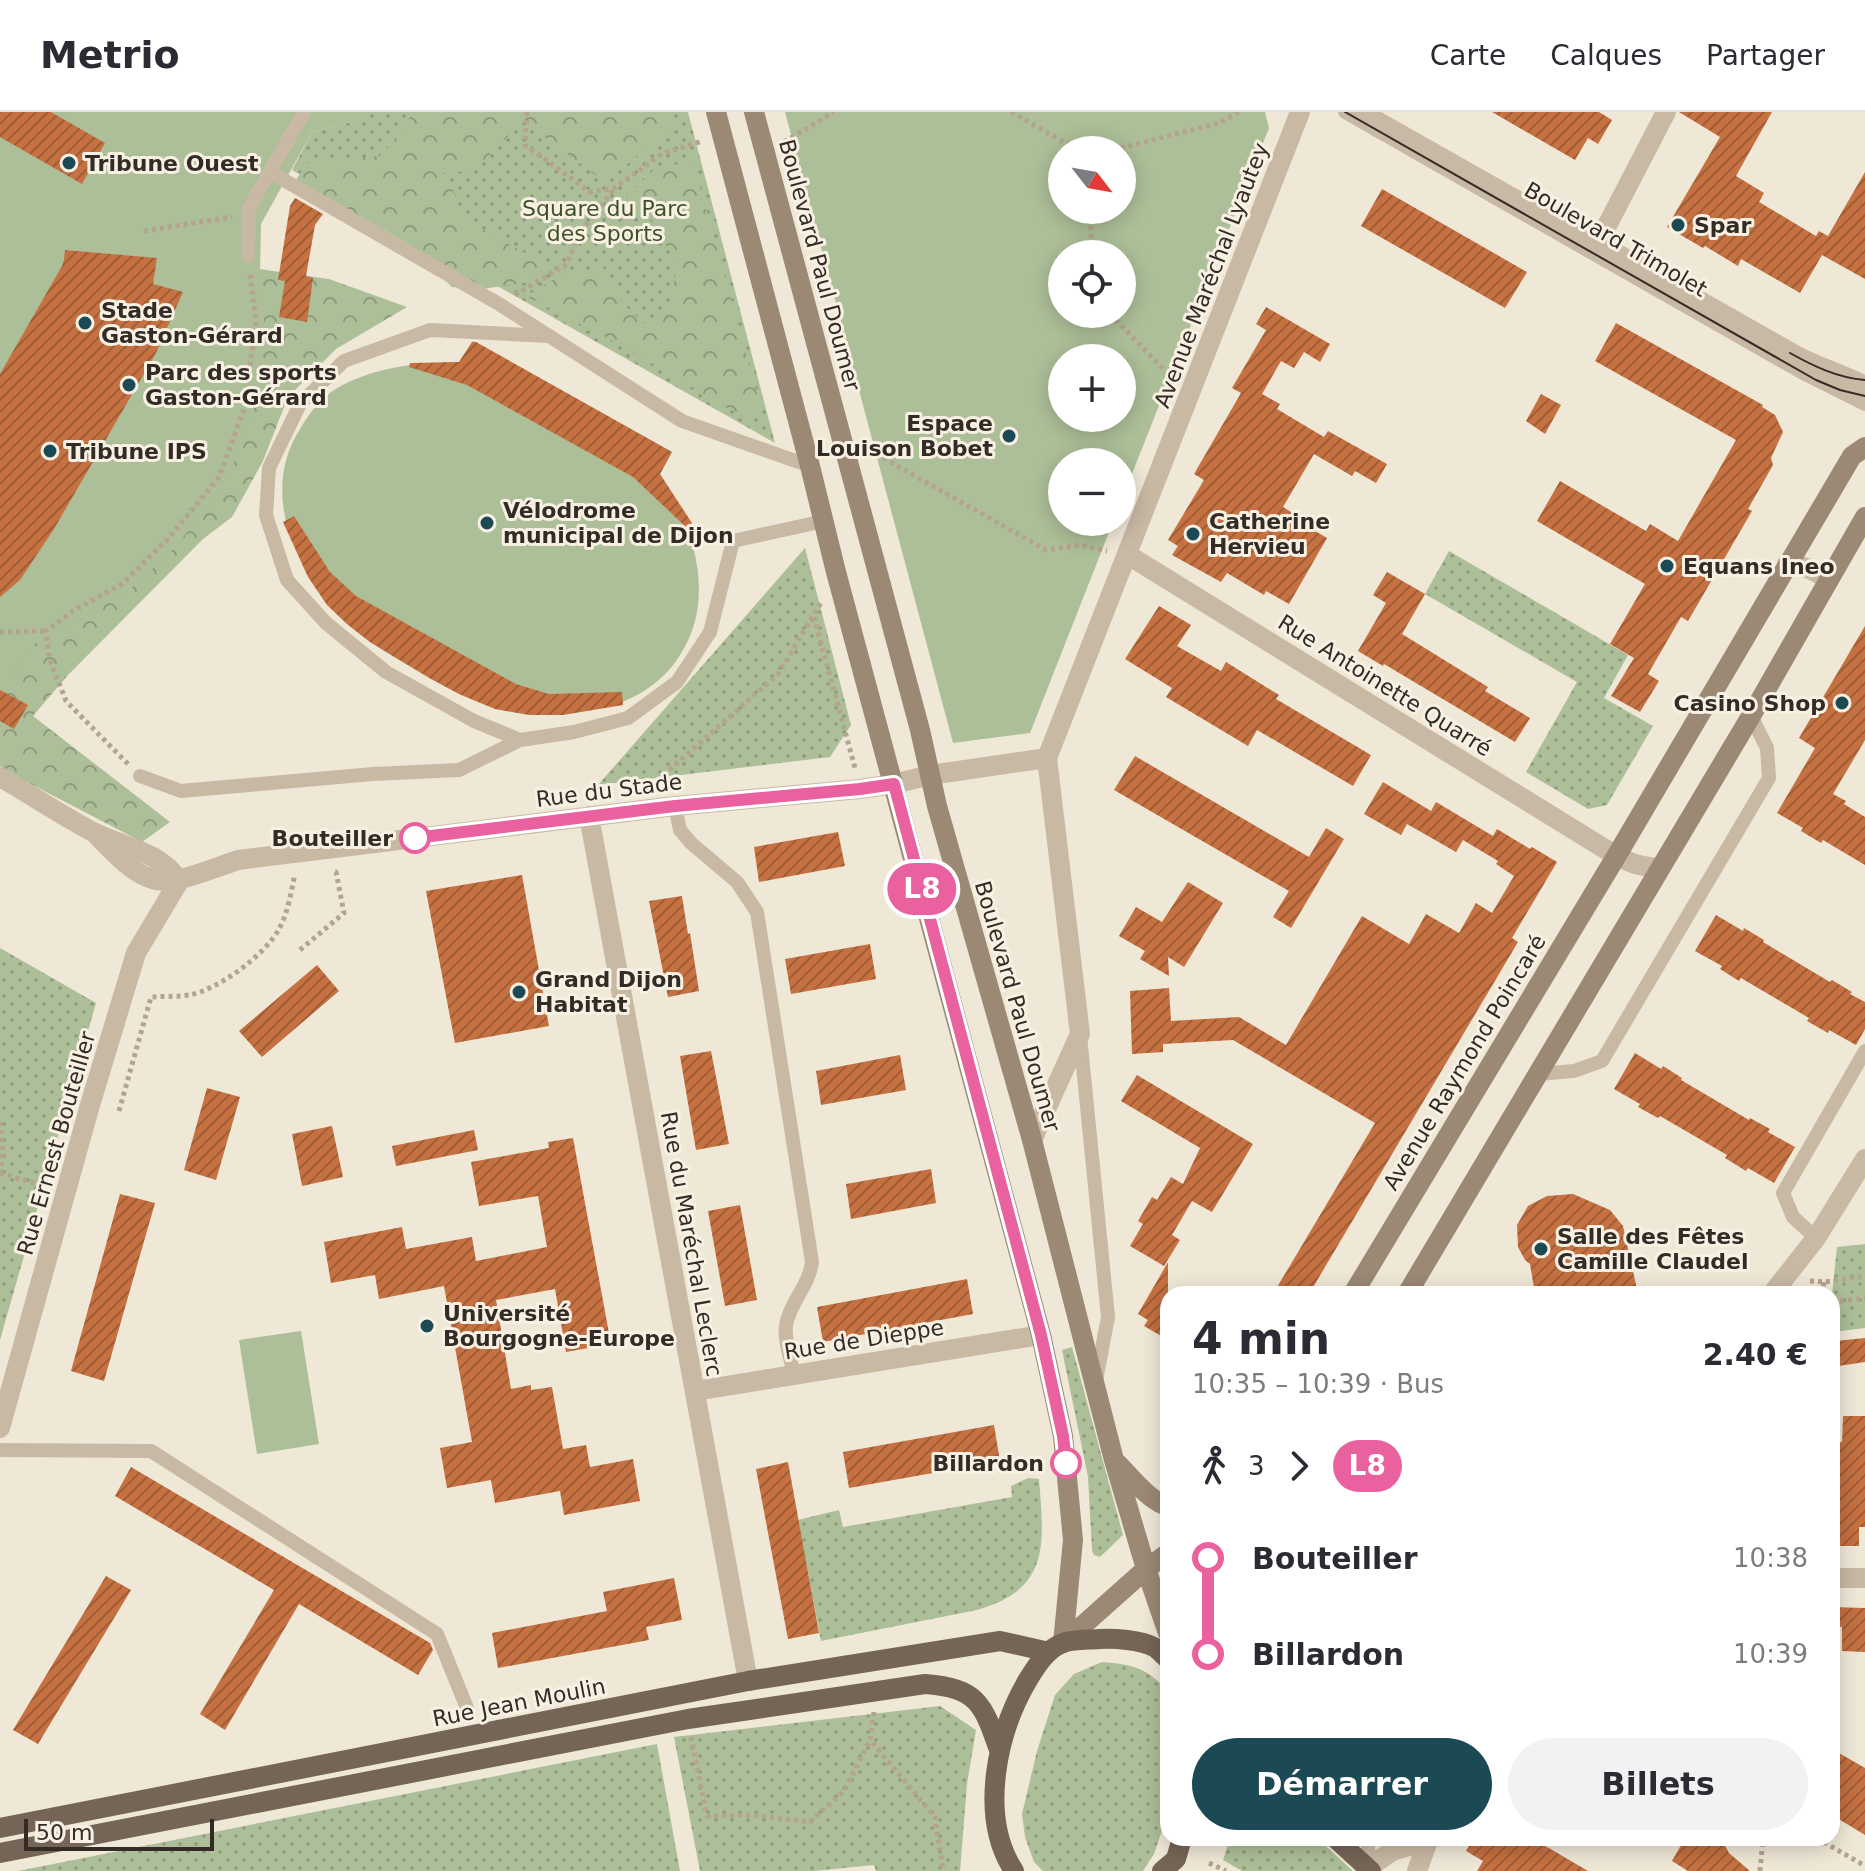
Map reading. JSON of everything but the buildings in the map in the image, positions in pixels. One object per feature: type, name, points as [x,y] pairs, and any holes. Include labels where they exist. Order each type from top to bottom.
[{"type":"main road","points":[[716,112],[1041,1335],[1063,1436],[1073,1540],[1056,1648]]},
{"type":"main road","name":"Boulevard Paul Doumer","points":[[754,112],[920,730],[937,806],[1032,1140],[1114,1460],[1160,1610]]},
{"type":"main road","name":"Avenue Raymond Poincaré","points":[[1358,1286],[1852,456],[1865,447]]},
{"type":"main road","points":[[1412,1286],[1751,716],[1865,517]]},
{"type":"main road","points":[[1114,1460],[1160,1503]]},
{"type":"main road","points":[[1011,1871],[997,1834],[995,1785],[999,1750],[1020,1694],[1037,1665],[1160,1559]]},
{"type":"main road","name":"Rue Jean Moulin","points":[[0,1828],[748,1681],[1000,1641],[1056,1648],[1102,1638],[1121,1639],[1152,1646],[1160,1652]]},
{"type":"main road","points":[[0,1853],[688,1719],[925,1684],[948,1686],[972,1697],[984,1709],[999,1750]]},
{"type":"main road","points":[[1170,1867],[1179,1846]]},
{"type":"main road","points":[[1344,1846],[1370,1870]]},
{"type":"street","name":"Avenue Maréchal Lyautey","points":[[1080,1034],[1047,758],[1300,112]]},
{"type":"street","points":[[1598,243],[1666,112]]},
{"type":"street","name":"Boulevard Trimolet","points":[[1598,243],[1815,366],[1865,386]]},
{"type":"street","name":"Rue Antoinette Quarré","points":[[1128,555],[1617,855]]},
{"type":"street","points":[[1787,564],[1805,566],[1827,580]]},
{"type":"street","name":"Rue du Stade","points":[[0,777],[94,832],[127,867],[139,875],[162,883],[179,881],[238,860],[675,806],[860,789],[1047,758]]},
{"type":"street","name":"Rue du Maréchal Leclerc","points":[[589,816],[748,1681]]},
{"type":"street","points":[[1617,855],[1639,866],[1659,868]]},
{"type":"street","name":"Rue Ernest Bouteiller","points":[[0,1428],[136,953],[179,881]]},
{"type":"street","points":[[1032,1140],[1080,1034]]},
{"type":"street","points":[[1779,1286],[1816,1238],[1865,1159]]},
{"type":"street","name":"Rue de Dieppe","points":[[695,1391],[1041,1335]]},
{"type":"street","points":[[1840,1578],[1865,1578]]},
{"type":"street","points":[[1370,1870],[1392,1851],[1408,1846]]},
{"type":"street","points":[[1417,1871],[1426,1846]]},
{"type":"lane","points":[[248,256],[249,208],[304,112]]},
{"type":"lane","name":"Boulevard Trimolet","points":[[1345,112],[1803,373],[1865,404]]},
{"type":"lane","name":"Boulevard Trimolet","points":[[1367,112],[1598,243]]},
{"type":"lane","points":[[270,172],[499,304],[682,421],[810,466]]},
{"type":"lane","points":[[520,740],[474,721],[386,672],[326,623],[287,580],[266,515],[269,468],[300,404],[344,361],[430,330],[548,336]]},
{"type":"lane","points":[[140,776],[181,791],[373,774],[459,770],[520,740],[574,732],[628,718],[677,682],[710,632],[733,541],[824,521]]},
{"type":"lane","points":[[1538,1074],[1574,1071],[1602,1061],[1769,778],[1767,748],[1751,716]]},
{"type":"lane","points":[[675,806],[680,830],[737,882],[757,912],[812,1262],[810,1275],[786,1324],[794,1375]]},
{"type":"lane","points":[[1080,1034],[1108,1317],[1095,1389]]},
{"type":"lane","points":[[1816,1238],[1793,1217],[1783,1193],[1865,1051]]},
{"type":"lane","points":[[0,1450],[151,1451],[437,1634],[467,1708]]},
{"type":"lane","points":[[1368,1846],[1370,1870]]},
{"type":"path","points":[[527,112],[525,145],[590,192],[614,188]]},
{"type":"path","points":[[766,153],[834,112]]},
{"type":"path","points":[[1011,112],[1053,136]]},
{"type":"path","points":[[1136,144],[1219,123],[1239,112]]},
{"type":"path","points":[[499,304],[567,264],[579,234],[614,188],[662,154],[722,135]]},
{"type":"path","points":[[144,231],[249,214]]},
{"type":"path","points":[[0,632],[46,631],[73,611],[122,584],[168,539],[219,477],[245,407],[256,322],[248,256]]},
{"type":"path","points":[[1123,328],[1190,395]]},
{"type":"path","points":[[848,459],[878,455],[1046,550],[1081,545],[1128,555]]},
{"type":"path","points":[[620,813],[778,674],[814,617],[836,572]]},
{"type":"path","points":[[814,617],[860,789]]},
{"type":"path","points":[[46,631],[49,657],[66,701],[140,776]]},
{"type":"path","points":[[300,950],[344,913],[336,872],[323,872]]},
{"type":"path","points":[[119,1111],[151,997],[190,995],[213,986],[242,968],[279,929],[295,873],[309,873]]},
{"type":"path","points":[[0,1122],[3,1152],[0,1174],[66,1193]]},
{"type":"path","points":[[1787,1286],[1865,1276]]},
{"type":"path","points":[[1823,1286],[1824,1282]]},
{"type":"path","points":[[1840,1301],[1865,1298]]},
{"type":"path","points":[[688,1719],[707,1816],[752,1815],[810,1822],[844,1791],[870,1740],[877,1690]]},
{"type":"path","points":[[870,1740],[935,1817],[943,1871]]},
{"type":"path","points":[[1760,1871],[1762,1846]]},
{"type":"path","points":[[1831,1846],[1865,1866]]},
{"type":"path","points":[[1209,1863],[1226,1871]]},
{"type":"green space","name":"Parc des sports Gaston-Gérard","points":[[0,112],[364,112],[360,120],[312,132],[261,224],[262,361],[254,408],[232,468],[205,511],[169,554],[125,594],[29,647],[0,699]]},
{"type":"green space","name":"Square du Parc des Sports","points":[[364,112],[688,112],[775,443],[292,170],[312,132],[359,120]]},
{"type":"green space","points":[[412,112],[671,112],[676,131],[651,145],[605,182],[523,121],[473,171],[442,173],[457,197],[460,216],[549,267],[531,282],[482,289],[452,287],[407,243],[296,180],[307,163],[380,156],[405,128]]},
{"type":"green space","name":"Espace Louison Bobet","points":[[785,112],[1265,112],[1269,128],[1136,464],[1136,448],[1048,448],[1048,536],[1107,536],[1030,733],[953,743]]},
{"type":"green space","points":[[693,161],[762,412],[753,419],[729,409],[619,344],[526,296],[561,275],[603,267],[624,305],[648,326],[668,315],[677,266],[652,220],[626,196],[655,169]]},
{"type":"green space","points":[[238,266],[329,279],[407,307],[336,349],[288,397],[263,461],[232,517],[203,539],[68,675],[33,716],[170,822],[142,842],[0,766],[0,597]]},
{"type":"green space","name":"Vélodrome municipal de Dijon","points":[[473,341],[672,452],[660,474],[683,517],[691,540],[697,563],[697,610],[691,633],[675,663],[654,684],[628,700],[590,709],[543,714],[503,710],[465,696],[398,660],[351,627],[324,600],[296,550],[283,504],[283,473],[292,443],[314,409],[331,392],[361,377],[409,365],[459,362]]},
{"type":"green space","points":[[805,548],[851,725],[830,757],[598,785]]},
{"type":"green space","points":[[1449,551],[1628,655],[1604,698],[1653,726],[1607,805],[1588,809],[1526,772],[1577,682],[1425,594]]},
{"type":"green space","points":[[0,948],[96,1003],[0,1340]]},
{"type":"green space","points":[[1865,1244],[1865,1328],[1840,1331],[1840,1286],[1833,1286],[1837,1247]]},
{"type":"green space","points":[[301,1331],[319,1444],[257,1454],[239,1340]]},
{"type":"green space","points":[[1072,1347],[1123,1535],[1100,1557],[1094,1555],[1092,1550],[1088,1477],[1062,1350]]},
{"type":"green space","points":[[1028,1478],[1039,1479],[1041,1543],[1038,1561],[1019,1590],[977,1610],[821,1641],[798,1520],[839,1510],[843,1527],[1012,1497],[1011,1486]]},
{"type":"green space","points":[[1102,1662],[1122,1664],[1138,1669],[1160,1684],[1160,1836],[1143,1871],[1043,1871],[1034,1862],[1025,1837],[1022,1814],[1037,1751],[1055,1695],[1074,1674]]},
{"type":"green space","points":[[940,1706],[976,1730],[967,1784],[960,1871],[876,1871],[874,1865],[814,1871],[700,1871],[674,1737]]},
{"type":"green space","points":[[657,1744],[680,1871],[18,1871]]},
{"type":"green space","points":[[1227,1846],[1326,1846],[1353,1871],[1242,1871],[1223,1860]]},
{"type":"tram line","points":[[1345,112],[1816,380],[1865,396]]},
{"type":"tram line","points":[[1790,353],[1826,371],[1865,380]]},
{"type":"bus line","name":"L8","points":[[415,838],[675,806],[894,784],[1041,1335],[1066,1463]]},
{"type":"place","name":"Tribune Ouest","points":[[69,163]]},
{"type":"place","name":"Spar","points":[[1678,225]]},
{"type":"place","name":"Stade Gaston-Gérard","points":[[85,323]]},
{"type":"place","name":"Parc des sports Gaston-Gérard","points":[[129,385]]},
{"type":"place","name":"Espace Louison Bobet","points":[[1009,436]]},
{"type":"place","name":"Tribune IPS","points":[[50,451]]},
{"type":"place","name":"Vélodrome municipal de Dijon","points":[[487,523]]},
{"type":"place","name":"Catherine Hervieu","points":[[1193,534]]},
{"type":"place","name":"Equans Ineo","points":[[1667,566]]},
{"type":"place","name":"Casino Shop","points":[[1842,703]]},
{"type":"place","name":"Bouteiller","points":[[415,838]]},
{"type":"place","name":"Grand Dijon Habitat","points":[[519,992]]},
{"type":"place","name":"Salle des Fêtes Camille Claudel","points":[[1541,1249]]},
{"type":"place","name":"Université Bourgogne-Europe","points":[[427,1326]]},
{"type":"place","name":"Billardon","points":[[1066,1463]]}]
